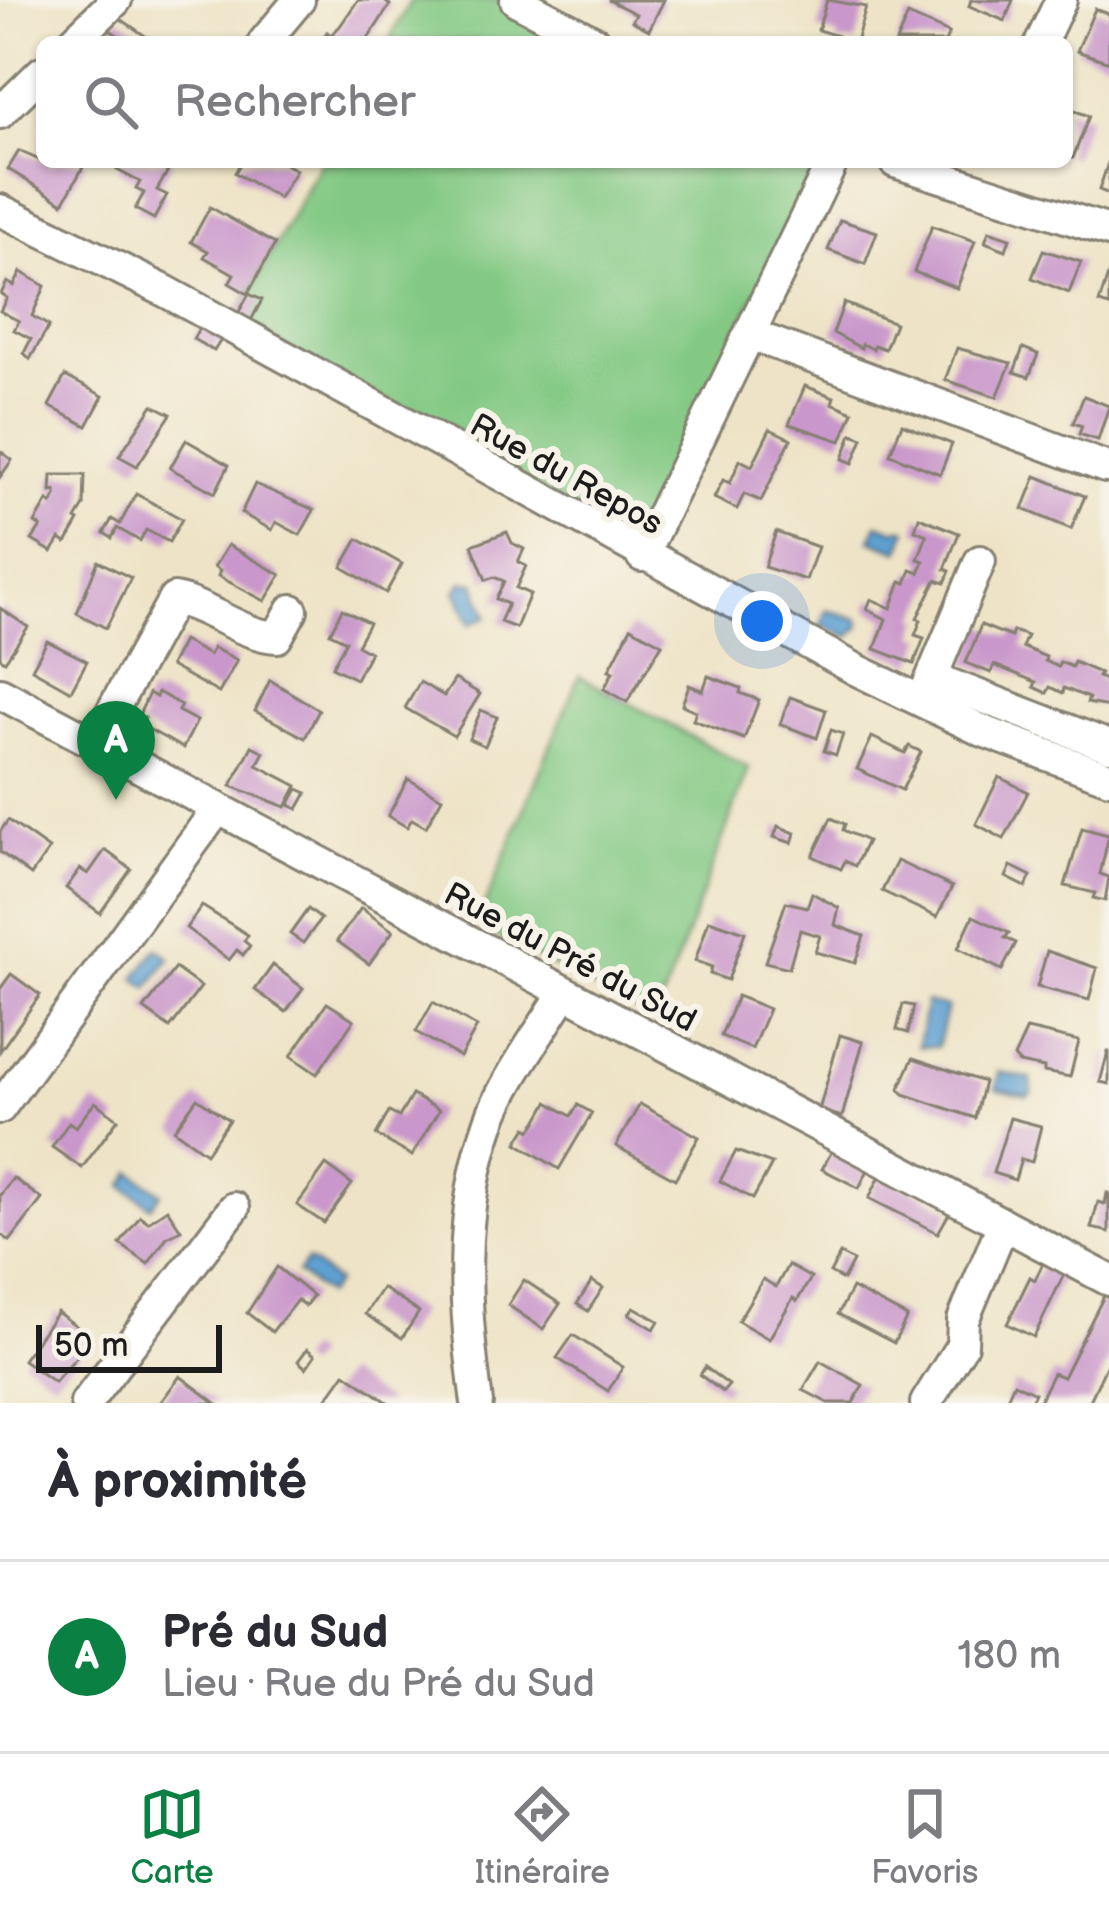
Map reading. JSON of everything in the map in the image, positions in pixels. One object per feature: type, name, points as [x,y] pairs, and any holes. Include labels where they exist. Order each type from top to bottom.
[{"type":"street","points":[[79,36],[116,0]]},
{"type":"street","points":[[269,36],[299,0]]},
{"type":"street","points":[[1044,36],[1061,0]]},
{"type":"street","points":[[531,3],[585,36]]},
{"type":"street","points":[[0,113],[36,78]]},
{"type":"street","points":[[642,556],[830,168]]},
{"type":"street","points":[[938,168],[982,174],[1109,231]]},
{"type":"street","name":"Rue du Repos","points":[[0,210],[165,291],[642,556],[927,690],[983,731],[1109,778]]},
{"type":"street","points":[[752,335],[1105,467]]},
{"type":"street","points":[[980,561],[927,690],[1109,746]]},
{"type":"street","points":[[94,744],[174,598],[277,638],[292,610]]},
{"type":"street","name":"Rue du Pré du Sud","points":[[0,693],[1109,1280]]},
{"type":"street","points":[[0,1108],[216,811]]},
{"type":"street","points":[[477,1403],[466,1325],[467,1211],[490,1118],[564,993]]},
{"type":"street","points":[[86,1403],[234,1208]]},
{"type":"street","points":[[926,1403],[962,1345],[963,1320],[1003,1224]]},
{"type":"green space","points":[[411,0],[501,0],[568,36],[391,36]]},
{"type":"green space","points":[[318,168],[814,169],[647,526],[622,535],[235,319]]},
{"type":"green space","points":[[579,676],[749,768],[655,1020],[476,926]]},
{"type":"water","points":[[878,524],[907,530],[900,551],[871,540]]},
{"type":"water","points":[[463,582],[475,583],[488,616],[470,624],[456,591]]},
{"type":"water","points":[[827,610],[859,619],[860,626],[850,637],[821,626]]},
{"type":"water","points":[[157,948],[170,958],[148,988],[135,978]]},
{"type":"water","points":[[926,1002],[947,1007],[937,1047],[918,1046]]},
{"type":"water","points":[[999,1072],[1031,1079],[1032,1092],[1028,1096],[996,1089]]},
{"type":"water","points":[[132,1172],[161,1193],[151,1207],[123,1186]]},
{"type":"water","points":[[308,1260],[336,1282],[326,1295],[297,1273]]},
{"type":"building","points":[[358,0],[383,0],[390,5],[370,36],[324,36],[340,26]]},
{"type":"building","points":[[608,0],[664,0],[649,30],[632,21],[636,14]]},
{"type":"building","points":[[827,0],[866,7],[858,36],[818,30]]},
{"type":"building","points":[[971,0],[1013,0],[1005,21],[969,6]]},
{"type":"building","points":[[1095,9],[1109,14],[1109,62],[1077,51]]},
{"type":"building","points":[[908,15],[949,33],[948,36],[899,36]]},
{"type":"building","points":[[118,17],[145,36],[118,36],[110,30]]},
{"type":"building","points":[[1073,110],[1089,116],[1073,158]]},
{"type":"building","points":[[19,151],[36,158],[36,168],[83,168],[63,203],[8,169]]},
{"type":"building","points":[[1109,163],[1109,194],[1099,190]]},
{"type":"building","points":[[170,168],[157,190],[167,195],[154,219],[135,209],[144,193],[136,189],[140,182],[117,170]]},
{"type":"building","points":[[238,168],[296,170],[279,198],[235,173]]},
{"type":"building","points":[[210,207],[275,244],[248,294],[229,283],[234,274],[204,257],[208,251],[191,242]]},
{"type":"building","points":[[840,220],[877,232],[865,264],[828,250]]},
{"type":"building","points":[[932,226],[975,241],[957,288],[914,272]]},
{"type":"building","points":[[989,231],[1010,238],[1006,250],[985,242]]},
{"type":"building","points":[[1043,250],[1081,262],[1069,293],[1032,278]]},
{"type":"building","points":[[21,272],[45,286],[32,316],[49,326],[30,359],[24,353],[31,339],[14,330],[19,321],[0,311],[7,298],[1,294],[7,282],[14,286]]},
{"type":"building","points":[[1109,276],[1109,306],[1099,303]]},
{"type":"building","points":[[249,294],[262,300],[248,326],[235,319]]},
{"type":"building","points":[[844,303],[895,323],[885,349],[862,344],[861,348],[833,333]]},
{"type":"building","points":[[202,323],[224,335],[214,351],[193,339]]},
{"type":"building","points":[[957,348],[1011,363],[997,397],[945,380]]},
{"type":"building","points":[[1023,348],[1038,354],[1029,377],[1014,372]]},
{"type":"building","points":[[65,376],[103,396],[87,426],[49,406]]},
{"type":"building","points":[[805,386],[834,397],[832,403],[853,412],[841,441],[789,424]]},
{"type":"building","points":[[1084,396],[1109,406],[1098,440],[1079,434],[1082,426],[1073,423]]},
{"type":"building","points":[[153,405],[171,414],[137,466],[119,456]]},
{"type":"building","points":[[902,424],[952,444],[940,474],[890,454]]},
{"type":"building","points":[[770,429],[791,439],[761,501],[744,494],[737,509],[714,498],[723,480],[730,483],[740,460],[752,466]]},
{"type":"building","points":[[852,434],[863,438],[853,463],[843,459]]},
{"type":"building","points":[[186,440],[229,465],[215,493],[170,468]]},
{"type":"building","points":[[0,451],[12,460],[0,477]]},
{"type":"building","points":[[52,475],[85,475],[79,521],[66,543],[60,539],[52,552],[32,540],[41,527],[35,523],[56,496],[56,491],[51,492]]},
{"type":"building","points":[[1036,476],[1085,496],[1071,529],[1023,509]]},
{"type":"building","points":[[255,484],[314,510],[300,535],[276,522],[272,530],[241,513]]},
{"type":"building","points":[[136,494],[182,519],[169,542],[146,530],[140,541],[117,528],[112,538],[104,533],[112,519],[120,524]]},
{"type":"building","points":[[919,517],[959,533],[945,569],[950,571],[945,583],[936,580],[917,618],[921,620],[915,635],[924,638],[914,664],[875,649],[886,619],[867,609],[871,599],[891,608],[901,581],[906,583],[911,570],[919,573],[924,561],[918,559],[927,535],[915,530]]},
{"type":"building","points":[[507,532],[512,543],[524,549],[518,562],[526,566],[516,588],[530,594],[516,628],[500,622],[508,604],[496,599],[504,581],[486,580],[472,545]]},
{"type":"building","points":[[776,532],[818,547],[806,580],[764,567]]},
{"type":"building","points":[[358,539],[402,564],[386,593],[342,567]]},
{"type":"building","points":[[228,545],[281,575],[265,601],[218,576],[220,571],[214,567]]},
{"type":"building","points":[[98,561],[131,578],[106,628],[77,613]]},
{"type":"building","points":[[0,608],[28,627],[5,661],[0,658]]},
{"type":"building","points":[[342,609],[369,623],[357,645],[370,652],[356,679],[332,667],[346,641],[330,633]]},
{"type":"building","points":[[981,625],[1011,637],[1013,631],[1027,636],[1022,647],[1058,667],[1060,662],[1072,667],[1074,662],[1100,673],[1098,677],[1109,682],[1109,707],[1087,703],[1089,698],[1064,688],[1063,693],[1050,687],[1047,693],[1034,687],[1036,682],[994,665],[991,673],[966,663]]},
{"type":"building","points":[[631,627],[662,644],[627,702],[604,689]]},
{"type":"building","points":[[47,641],[87,661],[71,691],[32,669]]},
{"type":"building","points":[[183,641],[209,655],[213,648],[237,660],[219,693],[170,666]]},
{"type":"building","points":[[708,676],[759,700],[744,739],[693,720],[696,711],[682,705],[689,685],[703,691]]},
{"type":"building","points":[[455,679],[480,694],[454,736],[405,708],[420,682],[444,696]]},
{"type":"building","points":[[270,680],[319,710],[305,738],[255,711]]},
{"type":"building","points":[[158,692],[197,721],[183,748],[141,725],[145,718],[139,715],[149,693],[156,697]]},
{"type":"building","points":[[790,697],[826,710],[817,738],[780,724]]},
{"type":"building","points":[[481,710],[497,717],[485,746],[469,739]]},
{"type":"building","points":[[831,730],[843,734],[836,755],[824,751]]},
{"type":"building","points":[[872,737],[905,753],[909,746],[921,752],[902,790],[857,769]]},
{"type":"building","points":[[252,746],[264,752],[257,765],[297,786],[286,807],[231,786]]},
{"type":"building","points":[[999,777],[1028,792],[1004,839],[976,824]]},
{"type":"building","points":[[408,779],[442,798],[426,827],[412,819],[407,827],[388,816]]},
{"type":"building","points":[[298,789],[307,793],[298,809],[289,805]]},
{"type":"building","points":[[831,818],[845,824],[843,830],[867,841],[855,866],[845,861],[841,869],[813,856]]},
{"type":"building","points":[[8,820],[49,849],[31,875],[0,852],[0,832]]},
{"type":"building","points":[[778,826],[795,833],[792,843],[774,837]]},
{"type":"building","points":[[1082,828],[1109,835],[1100,874],[1109,877],[1105,901],[1093,898],[1095,893],[1065,886]]},
{"type":"building","points":[[105,850],[131,869],[100,913],[66,888],[80,869],[88,874]]},
{"type":"building","points":[[897,861],[952,887],[937,917],[882,891]]},
{"type":"building","points":[[1011,866],[1031,876],[1026,887],[1006,877]]},
{"type":"building","points":[[812,893],[839,908],[835,925],[864,936],[855,963],[815,952],[820,936],[800,930],[789,968],[765,962],[786,902],[807,907]]},
{"type":"building","points":[[202,906],[248,935],[244,941],[250,946],[243,955],[237,950],[229,960],[186,928]]},
{"type":"building","points":[[361,908],[393,931],[369,964],[337,941]]},
{"type":"building","points":[[308,909],[321,919],[303,943],[290,934]]},
{"type":"building","points":[[973,916],[1009,933],[1005,938],[1016,943],[1002,970],[958,948]]},
{"type":"building","points":[[709,920],[745,932],[728,980],[710,974],[712,967],[695,961]]},
{"type":"building","points":[[1047,951],[1097,968],[1089,1000],[1037,987]]},
{"type":"building","points":[[273,965],[303,988],[286,1012],[255,990]]},
{"type":"building","points":[[175,968],[201,987],[170,1028],[144,1009]]},
{"type":"building","points":[[11,974],[40,995],[0,1051],[0,989]]},
{"type":"building","points":[[737,996],[769,1009],[752,1049],[721,1036]]},
{"type":"building","points":[[433,1002],[477,1027],[460,1057],[416,1032]]},
{"type":"building","points":[[327,1003],[354,1020],[317,1074],[291,1056]]},
{"type":"building","points":[[903,1004],[914,1006],[908,1033],[897,1030]]},
{"type":"building","points":[[1027,1029],[1079,1041],[1070,1077],[1019,1063],[1014,1057]]},
{"type":"building","points":[[840,1035],[863,1042],[842,1117],[819,1110]]},
{"type":"building","points":[[1109,1052],[1109,1084],[1100,1082]]},
{"type":"building","points":[[913,1058],[984,1082],[975,1118],[904,1094],[899,1089]]},
{"type":"building","points":[[412,1095],[439,1110],[412,1156],[376,1135],[389,1112],[399,1117]]},
{"type":"building","points":[[197,1098],[229,1120],[206,1153],[174,1130]]},
{"type":"building","points":[[95,1102],[118,1119],[82,1168],[52,1147],[69,1122],[76,1127]]},
{"type":"building","points":[[548,1102],[571,1116],[578,1105],[592,1113],[559,1169],[517,1143]]},
{"type":"building","points":[[640,1104],[699,1137],[675,1179],[616,1146]]},
{"type":"building","points":[[1010,1118],[1041,1126],[1032,1162],[1021,1159],[1015,1180],[993,1173]]},
{"type":"building","points":[[833,1149],[869,1168],[859,1188],[822,1169]]},
{"type":"building","points":[[736,1151],[772,1164],[753,1199],[720,1181]]},
{"type":"building","points":[[326,1165],[352,1184],[324,1223],[297,1205]]},
{"type":"building","points":[[881,1174],[951,1210],[938,1233],[869,1198]]},
{"type":"building","points":[[13,1178],[42,1199],[10,1241],[0,1234],[0,1195]]},
{"type":"building","points":[[1107,1193],[1109,1232],[1091,1228],[1098,1202],[1105,1204]]},
{"type":"building","points":[[167,1209],[181,1230],[167,1237],[148,1264],[120,1244],[140,1216],[148,1222]]},
{"type":"building","points":[[840,1254],[853,1261],[843,1280],[830,1273]]},
{"type":"building","points":[[1045,1259],[1066,1270],[1034,1337],[1007,1324],[1030,1277],[1035,1280]]},
{"type":"building","points":[[788,1265],[811,1278],[769,1339],[738,1321],[763,1279],[776,1287]]},
{"type":"building","points":[[277,1267],[313,1296],[305,1306],[297,1300],[272,1332],[247,1313]]},
{"type":"building","points":[[524,1280],[560,1304],[543,1329],[508,1305]]},
{"type":"building","points":[[592,1281],[603,1288],[588,1311],[577,1304]]},
{"type":"building","points":[[1109,1286],[1109,1360],[1089,1403],[1043,1403],[1040,1399],[1053,1373],[1063,1377]]},
{"type":"building","points":[[382,1288],[419,1312],[402,1338],[365,1314]]},
{"type":"building","points":[[852,1288],[907,1317],[894,1343],[838,1314]]},
{"type":"building","points":[[634,1307],[659,1321],[654,1329],[629,1314]]},
{"type":"building","points":[[57,1312],[79,1328],[88,1344],[54,1382],[23,1360]]},
{"type":"building","points":[[573,1335],[623,1367],[608,1391],[557,1358]]},
{"type":"building","points":[[307,1349],[315,1355],[306,1368],[298,1361]]},
{"type":"building","points":[[820,1361],[863,1385],[853,1403],[828,1403],[803,1390]]},
{"type":"building","points":[[705,1367],[729,1385],[723,1392],[700,1375]]},
{"type":"building","points":[[345,1373],[389,1403],[326,1400]]},
{"type":"building","points":[[180,1376],[216,1403],[160,1403]]},
{"type":"building","points":[[1014,1383],[1035,1393],[1030,1403],[1005,1403]]},
{"type":"place","name":"Pré du Sud","points":[[116,800]]}]
